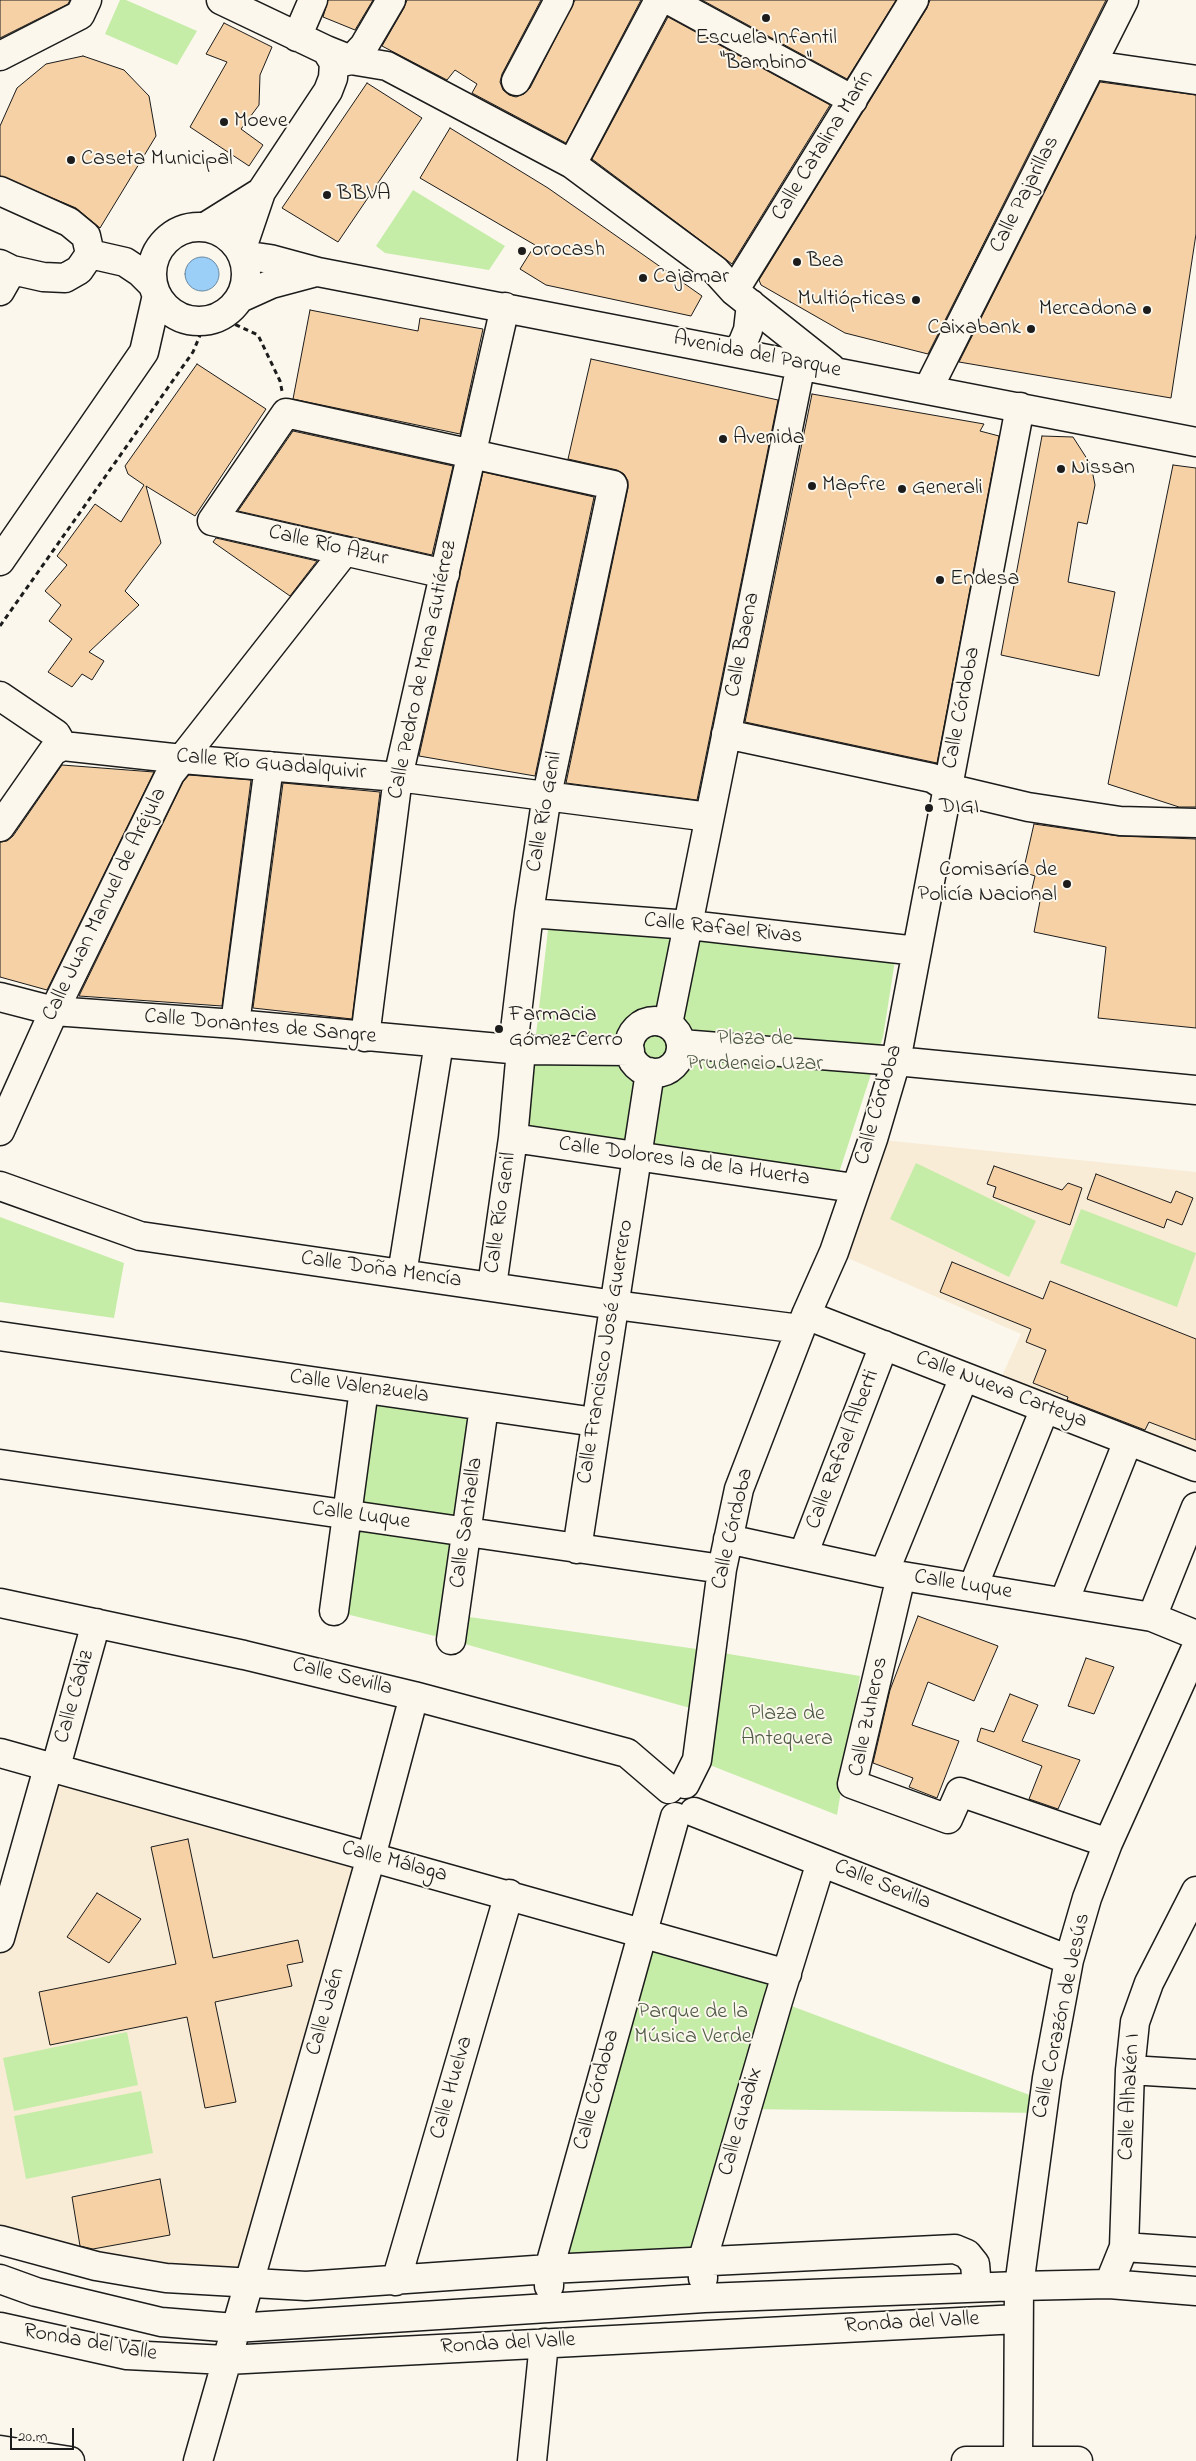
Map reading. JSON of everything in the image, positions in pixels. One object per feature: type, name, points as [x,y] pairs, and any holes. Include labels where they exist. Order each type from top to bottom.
[{"type":"street","points":[[0,56],[80,15],[87,0]]},
{"type":"street","points":[[221,0],[337,58],[387,66],[572,164],[716,270],[743,298],[834,371]]},
{"type":"street","points":[[297,37],[313,0]]},
{"type":"street","points":[[337,58],[364,46],[392,0]]},
{"type":"street","points":[[516,81],[559,0]]},
{"type":"street","points":[[572,164],[659,0]]},
{"type":"street","points":[[669,0],[853,100]]},
{"type":"street","name":"Calle Catalina Marín","points":[[743,298],[853,100],[914,0]]},
{"type":"street","name":"Calle Pajarillas","points":[[928,389],[1093,65],[1124,0]]},
{"type":"street","points":[[241,253],[261,192],[328,91],[337,58]]},
{"type":"street","points":[[1093,65],[1196,80]]},
{"type":"street","points":[[0,191],[70,222],[86,236],[90,254],[79,270],[65,278],[4,275]]},
{"type":"street","points":[[0,561],[144,352],[155,290],[153,262],[158,252],[173,235],[183,230],[205,227],[261,192]]},
{"type":"street","points":[[144,352],[231,309],[240,298],[247,274],[241,253],[226,235],[205,227]]},
{"type":"street","points":[[125,262],[158,252]]},
{"type":"street","name":"Avenida del Parque","points":[[241,253],[318,272],[1196,442]]},
{"type":"street","points":[[90,254],[125,262],[140,272],[172,313],[206,320]]},
{"type":"street","name":"Avenida del Parque","points":[[240,298],[271,284],[318,272]]},
{"type":"street","points":[[739,352],[748,330],[743,298]]},
{"type":"street","name":"Calle Pedro de Mena Gutiérrez","points":[[365,1037],[398,777],[505,307]]},
{"type":"street","name":"Calle Baena","points":[[674,1034],[689,926],[709,817],[801,364]]},
{"type":"street","name":"Calle Córdoba","points":[[677,1787],[697,1760],[722,1569],[739,1489],[803,1322],[834,1252],[854,1188],[873,1139],[896,1061],[1020,407]]},
{"type":"street","points":[[286,413],[472,453]]},
{"type":"street","name":"Calle Río Azur","points":[[286,413],[212,521],[445,574]]},
{"type":"street","name":"Calle Río Genil","points":[[472,453],[613,485],[548,795],[529,913],[515,1030],[521,1050],[513,1138],[492,1286]]},
{"type":"street","name":"Calle Juan Manuel de Aréjula","points":[[0,1131],[54,1011],[170,774],[345,551]]},
{"type":"street","points":[[0,696],[56,734],[63,746],[53,751],[0,827]]},
{"type":"street","points":[[726,734],[932,778],[948,788],[1028,807],[1101,818],[1196,823]]},
{"type":"street","name":"Calle Río Guadalquivir","points":[[63,746],[182,760],[398,777],[709,817]]},
{"type":"street","points":[[235,1024],[269,766]]},
{"type":"street","name":"Calle Rafael Rivas","points":[[529,913],[689,926],[917,951]]},
{"type":"street","name":"Calle Donantes de Sangre","points":[[0,997],[54,1011],[235,1024],[521,1050],[630,1051]]},
{"type":"street","points":[[674,1034],[678,1060],[673,1066],[658,1073],[650,1072],[637,1065],[630,1051],[632,1035],[644,1023],[652,1021],[674,1034],[896,1061],[1196,1090]]},
{"type":"street","points":[[402,1274],[439,1043]]},
{"type":"street","name":"Calle Francisco José Guerrero","points":[[577,1549],[650,1072]]},
{"type":"street","name":"Calle Dolores la de la Huerta","points":[[513,1138],[854,1188]]},
{"type":"street","name":"Calle Doña Mencía","points":[[0,1186],[140,1236],[615,1305],[803,1322]]},
{"type":"street","name":"Calle Nueva Carteya","points":[[803,1322],[884,1345],[1196,1467]]},
{"type":"street","name":"Calle Valenzuela","points":[[0,1336],[595,1422]]},
{"type":"street","name":"Calle Rafael Alberti","points":[[803,1555],[884,1345]]},
{"type":"street","points":[[893,1574],[964,1377]]},
{"type":"street","points":[[334,1611],[364,1389]]},
{"type":"street","name":"Calle Santaella","points":[[451,1640],[484,1407]]},
{"type":"street","points":[[973,1587],[1045,1408]]},
{"type":"street","points":[[1064,1602],[1128,1441]]},
{"type":"street","name":"Calle Luque","points":[[0,1464],[722,1569]]},
{"type":"street","points":[[1152,1617],[1196,1507]]},
{"type":"street","name":"Calle Luque","points":[[728,1539],[893,1574],[1152,1617],[1196,1635]]},
{"type":"street","name":"Calle Zuheros","points":[[893,1574],[852,1784],[948,1819],[960,1792],[1108,1843]]},
{"type":"street","name":"Calle Sevilla","points":[[0,1603],[244,1655],[414,1696],[627,1753],[677,1787]]},
{"type":"street","name":"Calle Cádiz","points":[[0,1938],[96,1623]]},
{"type":"street","name":"Calle Corazón de Jesús","points":[[1018,2460],[1018,2319],[1020,2286],[1047,2078],[1069,1960],[1087,1898],[1108,1843],[1196,1648]]},
{"type":"street","name":"Calle Jaén","points":[[198,2461],[371,1858],[414,1696]]},
{"type":"street","name":"Calle Málaga","points":[[0,1753],[371,1858],[509,1894],[787,1974]]},
{"type":"street","points":[[677,1787],[664,1805],[666,1810],[684,1815]]},
{"type":"street","name":"Calle Córdoba","points":[[549,2308],[549,2269],[642,1933],[684,1815]]},
{"type":"street","name":"Calle Sevilla","points":[[684,1815],[821,1862],[1069,1960]]},
{"type":"street","name":"Calle Guadix","points":[[704,2298],[702,2262],[778,2000],[821,1862]]},
{"type":"street","name":"Calle Alhakén I","points":[[1109,2284],[1124,2247],[1130,2070],[1135,2022],[1148,1983],[1188,1921],[1196,1891]]},
{"type":"street","name":"Calle Huelva","points":[[396,2281],[509,1894]]},
{"type":"street","points":[[1130,2070],[1196,2074]]},
{"type":"street","name":"Ronda del Valle","points":[[0,2240],[96,2266],[166,2278],[306,2286],[549,2269],[955,2248],[967,2254],[975,2264],[977,2287]]},
{"type":"street","points":[[1124,2247],[1196,2252]]},
{"type":"street","name":"Ronda del Valle","points":[[0,2280],[36,2292],[161,2322],[235,2328],[704,2298],[977,2287],[1109,2284],[1196,2291]]},
{"type":"street","name":"Ronda del Valle","points":[[0,2328],[127,2355],[226,2360],[1018,2319]]},
{"type":"street","points":[[532,2461],[544,2343]]},
{"type":"street","points":[[0,2450],[70,2461]]},
{"type":"street","points":[[966,2461],[1078,2461]]},
{"type":"path","points":[[0,626],[193,352],[206,320],[258,335],[280,380],[286,413]]},
{"type":"shaded area","points":[[873,1139],[1196,1172],[1196,1467],[996,1389],[1021,1334],[834,1252]]},
{"type":"shaded area","points":[[48,1768],[371,1857],[250,2283],[0,2240],[0,1938]]},
{"type":"green space","points":[[120,0],[126,0],[197,31],[177,65],[105,34]]},
{"type":"green space","points":[[413,190],[505,246],[489,270],[385,253],[376,246]]},
{"type":"green space","name":"Plaza de Prudencio Uzar","points":[[549,921],[896,954],[883,1037],[838,1176],[525,1131]]},
{"type":"green space","points":[[916,1163],[1036,1221],[1009,1277],[890,1219]]},
{"type":"green space","points":[[1081,1209],[1196,1253],[1177,1307],[1060,1263]]},
{"type":"green space","points":[[0,1217],[124,1263],[114,1318],[0,1302]]},
{"type":"green space","name":"Plaza de Antequera","points":[[364,1389],[484,1407],[455,1615],[711,1651],[860,1676],[837,1815],[697,1760],[704,1712],[451,1640],[334,1611]]},
{"type":"green space","name":"Parque de la Música Verde","points":[[642,1933],[787,1974],[778,2001],[1043,2100],[1042,2113],[746,2109],[702,2262],[549,2269]]},
{"type":"green space","points":[[127,2032],[138,2085],[14,2111],[3,2058]]},
{"type":"green space","points":[[141,2091],[153,2153],[26,2179],[14,2116]]},
{"type":"water","points":[[202,257],[214,262],[219,274],[214,286],[202,291],[190,286],[185,274],[190,262]]},
{"type":"building","points":[[0,0],[70,0],[68,4],[0,38]]},
{"type":"building","points":[[328,0],[373,0],[355,30],[323,17]]},
{"type":"building","points":[[407,0],[541,0],[502,74],[500,82],[503,90],[509,95],[516,97],[524,94],[530,88],[575,0],[641,0],[566,143],[472,93],[477,84],[455,70],[447,80],[382,46]]},
{"type":"building","points":[[702,0],[896,0],[847,79]]},
{"type":"building","points":[[930,0],[1106,0],[928,354],[845,333],[761,285],[759,280],[927,8]]},
{"type":"building","points":[[668,17],[830,105],[732,264],[592,159]]},
{"type":"building","points":[[224,23],[272,47],[260,75],[259,105],[241,129],[263,145],[249,166],[190,127],[227,62],[206,54]]},
{"type":"building","name":"Caseta Municipal","points":[[83,56],[124,70],[149,96],[156,136],[100,228],[76,208],[0,176],[0,126],[17,88],[46,64]]},
{"type":"building","points":[[1100,82],[1196,95],[1196,234],[1171,398],[959,362]]},
{"type":"building","points":[[367,83],[422,118],[338,242],[282,208]]},
{"type":"building","points":[[450,128],[548,188],[702,296],[691,316],[546,285],[520,269],[535,245],[420,178]]},
{"type":"building","points":[[310,310],[418,331],[420,318],[483,329],[460,434],[293,399]]},
{"type":"building","points":[[591,359],[778,400],[697,800],[566,783],[628,488],[628,481],[624,474],[617,470],[568,459]]},
{"type":"building","points":[[197,364],[266,409],[195,516],[146,486],[161,543],[125,591],[139,605],[89,652],[104,661],[92,680],[82,674],[72,687],[48,672],[72,639],[49,621],[61,605],[45,591],[67,565],[57,556],[95,504],[121,522],[144,485],[128,474],[125,466]]},
{"type":"building","points":[[812,394],[984,424],[980,431],[999,436],[937,763],[745,722]]},
{"type":"building","points":[[293,431],[453,466],[432,555],[238,511]]},
{"type":"building","points":[[1042,436],[1073,437],[1091,465],[1095,485],[1087,524],[1078,522],[1068,582],[1115,592],[1099,676],[1001,655]]},
{"type":"building","points":[[1173,465],[1196,468],[1196,807],[1179,807],[1108,784]]},
{"type":"building","points":[[483,472],[594,497],[535,776],[419,756]]},
{"type":"building","points":[[216,538],[317,561],[290,596],[213,542]]},
{"type":"building","points":[[62,765],[154,772],[47,990],[0,977],[0,842],[7,841],[13,836]]},
{"type":"building","points":[[189,775],[251,780],[222,1006],[79,996],[183,782]]},
{"type":"building","points":[[283,783],[380,792],[352,1019],[253,1008]]},
{"type":"building","points":[[1034,824],[1118,836],[1196,839],[1196,1028],[1098,1018],[1106,947],[1034,932],[1041,896],[1031,893],[1035,876],[1023,872]]},
{"type":"building","points":[[994,1166],[1062,1190],[1068,1183],[1082,1188],[1070,1225],[993,1197],[996,1187],[987,1184]]},
{"type":"building","points":[[1096,1174],[1171,1203],[1176,1191],[1193,1198],[1182,1225],[1167,1219],[1164,1228],[1087,1199]]},
{"type":"building","points":[[952,1262],[1043,1299],[1050,1281],[1196,1339],[1196,1440],[1149,1422],[1145,1430],[1067,1400],[1068,1397],[1033,1383],[1046,1350],[1026,1342],[1031,1329],[940,1292]]},
{"type":"building","points":[[918,1616],[998,1646],[974,1701],[928,1682],[912,1725],[959,1741],[937,1798],[909,1787],[913,1778],[873,1763],[890,1690]]},
{"type":"building","points":[[1086,1658],[1114,1667],[1094,1714],[1068,1706]]},
{"type":"building","points":[[1010,1694],[1038,1705],[1022,1741],[1080,1760],[1058,1809],[1029,1799],[1042,1766],[977,1741],[981,1728],[994,1732]]},
{"type":"building","points":[[188,1839],[213,1958],[298,1940],[303,1962],[287,1965],[292,1986],[215,2002],[236,2102],[205,2108],[187,2017],[50,2045],[39,1992],[176,1964],[151,1847]]},
{"type":"building","points":[[97,1893],[141,1919],[109,1963],[67,1937]]},
{"type":"building","points":[[160,2179],[170,2235],[93,2249],[80,2246],[72,2197]]},
{"type":"place","name":"Escuela Infantil \"Bambino\"","points":[[766,18]]},
{"type":"place","name":"Moeve","points":[[224,122]]},
{"type":"place","name":"Caseta Municipal","points":[[71,160]]},
{"type":"place","name":"BBVA","points":[[327,195]]},
{"type":"place","name":"orocash","points":[[522,251]]},
{"type":"place","name":"Bea","points":[[797,262]]},
{"type":"place","name":"Cajamar","points":[[643,278]]},
{"type":"place","name":"Multiópticas","points":[[916,300]]},
{"type":"place","name":"Mercadona","points":[[1147,310]]},
{"type":"place","name":"Caixabank","points":[[1031,329]]},
{"type":"place","name":"Avenida","points":[[723,439]]},
{"type":"place","name":"Nissan","points":[[1061,469]]},
{"type":"place","name":"Mapfre","points":[[812,486]]},
{"type":"place","name":"Generali","points":[[902,489]]},
{"type":"place","name":"Endesa","points":[[940,580]]},
{"type":"place","name":"DIGI","points":[[929,808]]},
{"type":"place","name":"Comisaría de Policía Nacional","points":[[1067,884]]},
{"type":"place","name":"Farmacia Gómez Cerro","points":[[499,1029]]}]
